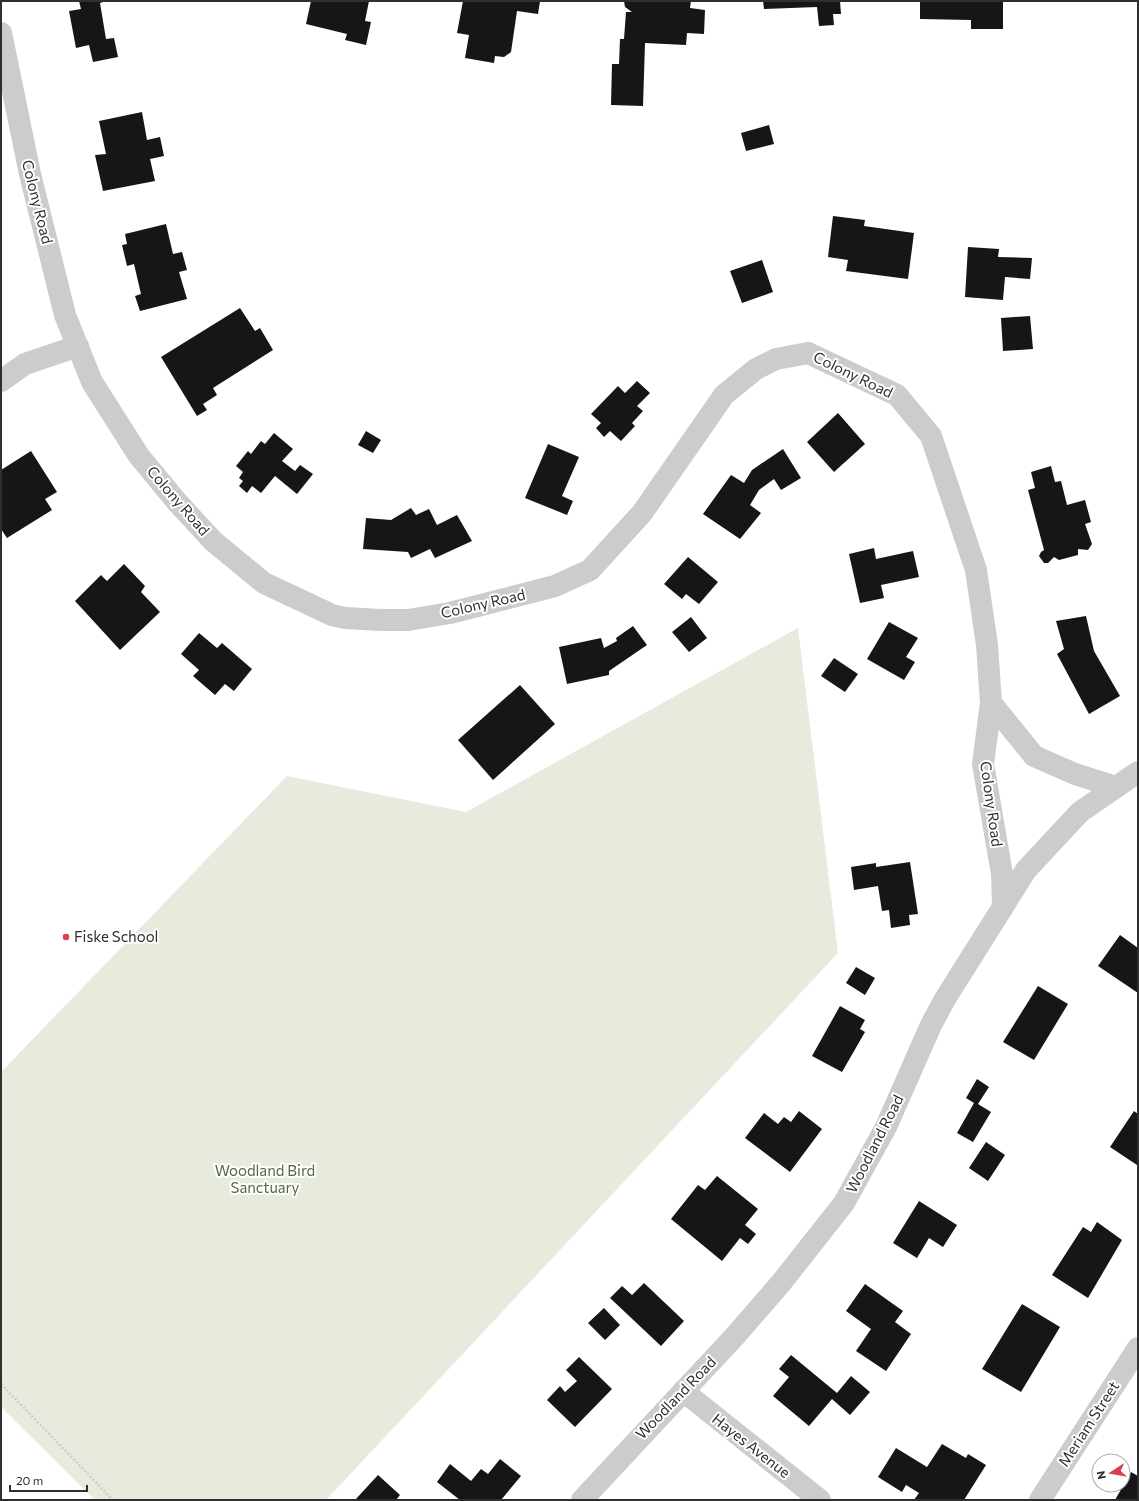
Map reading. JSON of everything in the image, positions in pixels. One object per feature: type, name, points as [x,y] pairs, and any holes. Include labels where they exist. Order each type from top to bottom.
[{"type":"street","name":"Colony Road","points":[[1,33],[30,174],[65,316],[92,382],[139,456],[176,502],[213,541],[264,583],[332,614],[361,620],[408,620],[450,613],[555,586],[590,570],[642,513],[724,395],[756,368],[776,359],[808,353],[898,395],[931,436],[976,570],[987,645],[991,703],[983,764],[1002,874],[1003,905]]},
{"type":"street","points":[[1,381],[25,364],[78,346]]},
{"type":"street","points":[[991,703],[1034,756],[1075,774],[1116,787]]},
{"type":"street","name":"Woodland Road","points":[[582,1500],[765,1302],[844,1203],[886,1127],[934,1019],[1026,870],[1080,812],[1138,772]]},
{"type":"street","name":"Meriam Street","points":[[1040,1500],[1138,1348]]},
{"type":"street","name":"Hayes Avenue","points":[[683,1391],[820,1500]]},
{"type":"path","points":[[1,1384],[112,1500]]},
{"type":"green space","name":"Woodland Bird Sanctuary","points":[[798,628],[838,953],[326,1500],[95,1500],[1,1407],[1,1072],[287,776],[466,812]]},
{"type":"building","points":[[79,1],[106,1],[100,3],[106,39],[114,38],[118,57],[93,62],[89,45],[76,48],[69,11],[81,9]]},
{"type":"building","points":[[311,1],[369,1],[365,21],[371,22],[366,45],[345,40],[347,34],[306,24]]},
{"type":"building","points":[[463,1],[540,1],[538,14],[517,11],[511,52],[504,57],[495,56],[494,63],[465,58],[469,35],[457,33]]},
{"type":"building","points":[[624,1],[691,1],[690,8],[705,10],[704,34],[687,33],[686,45],[645,43],[643,106],[611,105],[612,64],[619,64],[620,39],[624,39],[626,12],[632,12],[625,7]]},
{"type":"building","points":[[763,1],[840,1],[841,14],[833,14],[834,25],[819,26],[817,7],[764,9]]},
{"type":"building","points":[[920,1],[1003,1],[1003,29],[971,29],[971,20],[920,19]]},
{"type":"building","points":[[142,112],[147,140],[160,137],[164,156],[150,159],[155,181],[103,191],[95,155],[106,154],[99,121]]},
{"type":"building","points":[[769,125],[774,144],[746,151],[741,133]]},
{"type":"building","points":[[833,216],[865,220],[864,226],[914,233],[908,279],[846,271],[848,260],[828,257]]},
{"type":"building","points":[[166,224],[173,254],[182,252],[187,270],[179,272],[187,299],[140,311],[135,296],[141,294],[134,264],[127,266],[122,245],[127,244],[125,234]]},
{"type":"building","points":[[968,247],[999,249],[998,257],[1032,258],[1030,279],[1005,277],[1003,300],[965,297]]},
{"type":"building","points":[[762,260],[773,292],[742,303],[730,271]]},
{"type":"building","points":[[240,308],[255,331],[260,328],[273,350],[213,388],[217,395],[203,404],[207,410],[197,416],[161,357]]},
{"type":"building","points":[[1030,316],[1033,349],[1003,351],[1001,318]]},
{"type":"building","points":[[637,381],[650,393],[637,406],[643,411],[632,423],[635,426],[621,441],[610,431],[604,437],[596,428],[601,423],[591,414],[618,386],[625,393]]},
{"type":"building","points":[[838,413],[865,444],[834,472],[807,442]]},
{"type":"building","points":[[366,431],[381,440],[373,453],[358,445]]},
{"type":"building","points":[[274,433],[293,449],[282,461],[295,471],[300,465],[313,474],[297,494],[275,476],[261,493],[252,486],[247,493],[239,486],[243,481],[239,478],[243,472],[236,466],[248,451],[251,454],[261,441],[265,444]]},
{"type":"building","points":[[548,444],[579,457],[562,496],[573,501],[567,515],[525,498]]},
{"type":"building","points":[[783,449],[801,478],[781,490],[774,479],[759,490],[750,505],[761,513],[740,539],[703,514],[731,475],[744,483],[752,470]]},
{"type":"building","points":[[31,451],[57,492],[45,499],[52,510],[7,538],[1,529],[1,470]]},
{"type":"building","points":[[1051,466],[1055,482],[1061,481],[1067,505],[1085,500],[1091,522],[1085,524],[1092,544],[1088,550],[1078,549],[1078,555],[1059,560],[1054,557],[1048,563],[1044,563],[1039,556],[1044,550],[1028,490],[1035,488],[1031,472]]},
{"type":"building","points":[[411,508],[416,515],[429,509],[437,525],[457,515],[472,541],[435,558],[430,549],[411,558],[408,552],[363,549],[366,518],[391,520]]},
{"type":"building","points":[[874,548],[876,559],[913,551],[919,577],[881,585],[884,598],[860,603],[849,554]]},
{"type":"building","points":[[688,557],[718,582],[699,604],[686,594],[682,599],[664,584]]},
{"type":"building","points":[[124,564],[145,586],[141,592],[160,612],[120,650],[75,601],[101,575],[107,581]]},
{"type":"building","points":[[1086,616],[1094,651],[1120,696],[1089,714],[1057,654],[1064,649],[1056,621]]},
{"type":"building","points":[[691,617],[707,638],[689,652],[672,632]]},
{"type":"building","points":[[889,622],[918,638],[906,657],[915,662],[904,680],[867,659]]},
{"type":"building","points":[[633,626],[647,645],[609,671],[609,675],[567,684],[559,647],[601,638],[604,648],[617,641],[616,638]]},
{"type":"building","points":[[199,633],[217,648],[222,643],[252,669],[234,691],[225,684],[215,695],[193,676],[199,670],[181,654]]},
{"type":"building","points":[[834,658],[858,674],[845,692],[821,676]]},
{"type":"building","points":[[520,685],[555,724],[493,780],[458,740]]},
{"type":"building","points":[[910,862],[918,914],[909,915],[910,925],[891,928],[889,910],[882,911],[878,886],[854,890],[851,867],[876,863],[876,867]]},
{"type":"building","points":[[1120,935],[1138,948],[1138,993],[1098,966]]},
{"type":"building","points":[[856,967],[875,978],[865,995],[846,983]]},
{"type":"building","points":[[1038,986],[1068,1004],[1034,1060],[1003,1042]]},
{"type":"building","points":[[840,1006],[865,1020],[860,1029],[865,1032],[842,1072],[812,1056]]},
{"type":"building","points":[[977,1079],[989,1087],[978,1104],[991,1112],[973,1142],[957,1133],[974,1103],[966,1098]]},
{"type":"building","points":[[799,1111],[822,1129],[790,1172],[745,1138],[764,1113],[778,1124],[784,1117],[791,1122]]},
{"type":"building","points":[[1134,1111],[1138,1114],[1137,1165],[1110,1147]]},
{"type":"building","points":[[986,1142],[1005,1155],[988,1181],[969,1168]]},
{"type":"building","points":[[717,1176],[758,1209],[745,1225],[756,1234],[748,1244],[740,1238],[722,1261],[671,1219],[698,1185],[705,1190]]},
{"type":"building","points":[[919,1201],[957,1225],[943,1247],[929,1238],[917,1258],[893,1243]]},
{"type":"building","points":[[1097,1222],[1122,1240],[1088,1298],[1052,1275],[1083,1227],[1091,1232]]},
{"type":"building","points":[[644,1283],[684,1321],[661,1346],[610,1298],[622,1286],[632,1295]]},
{"type":"building","points":[[865,1284],[903,1311],[895,1322],[911,1334],[886,1371],[856,1351],[871,1329],[846,1311]]},
{"type":"building","points":[[1022,1304],[1060,1327],[1021,1392],[982,1369]]},
{"type":"building","points":[[604,1308],[620,1325],[605,1340],[588,1323]]},
{"type":"building","points":[[791,1355],[837,1393],[851,1376],[870,1392],[850,1415],[832,1399],[809,1426],[773,1396],[789,1377],[779,1369]]},
{"type":"building","points":[[579,1357],[612,1389],[575,1427],[547,1400],[560,1386],[565,1392],[577,1381],[566,1370]]},
{"type":"building","points":[[942,1444],[966,1458],[968,1454],[986,1465],[964,1500],[914,1500],[919,1493],[906,1485],[902,1492],[878,1477],[896,1448],[927,1467]]},
{"type":"building","points":[[500,1459],[521,1476],[501,1500],[460,1500],[437,1482],[450,1464],[471,1481],[481,1469],[488,1474]]},
{"type":"building","points":[[1131,1472],[1138,1476],[1138,1500],[1115,1500],[1119,1493],[1131,1493]]},
{"type":"building","points":[[378,1475],[400,1495],[396,1500],[355,1500]]},
{"type":"place","name":"Fiske School","points":[[66,937]]}]
